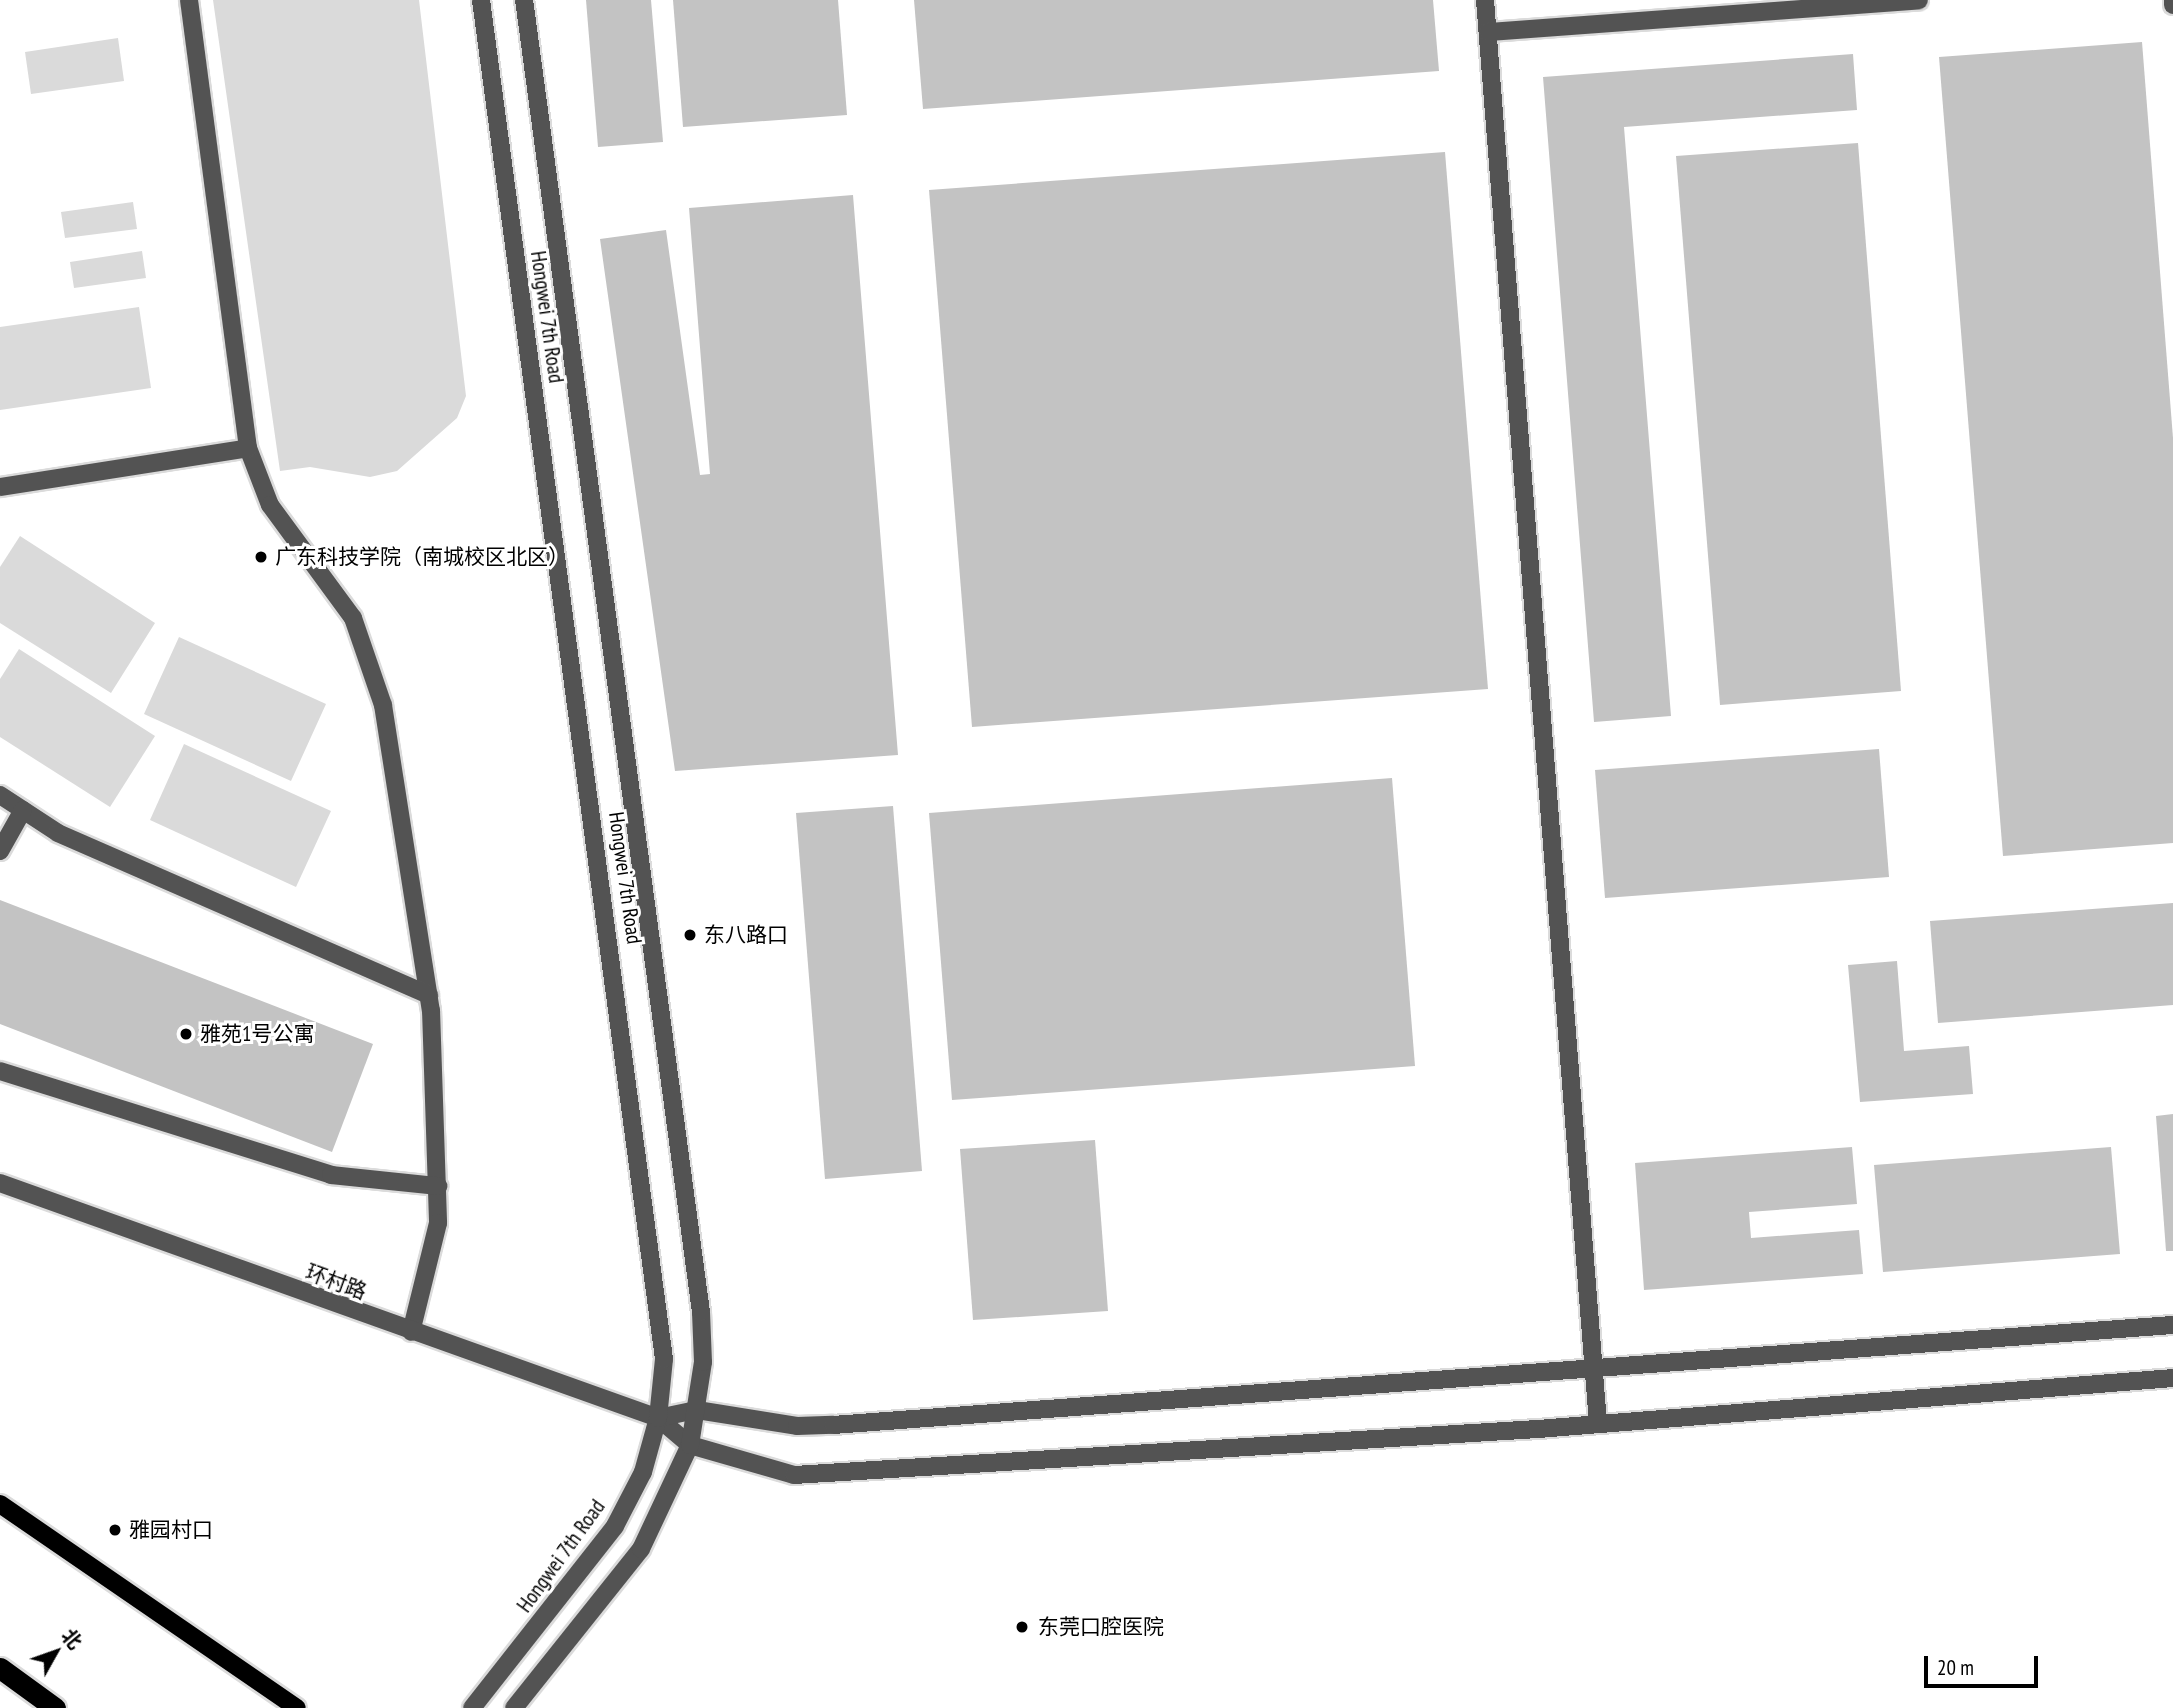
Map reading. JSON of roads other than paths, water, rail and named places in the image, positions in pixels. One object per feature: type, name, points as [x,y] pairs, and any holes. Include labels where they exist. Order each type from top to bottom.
[{"type":"highway","points":[[0,1668],[55,1708]]},
{"type":"main road","points":[[0,1504],[297,1708]]},
{"type":"street","points":[[189,0],[248,447],[270,505],[353,618],[383,705],[429,995],[438,1186],[438,1223],[411,1332]]},
{"type":"street","name":"Hongwei 7th Road","points":[[472,1708],[615,1526],[643,1472],[659,1418],[662,1314],[481,0]]},
{"type":"street","name":"Hongwei 7th Road","points":[[514,1708],[641,1549],[690,1445],[697,1410],[701,1312],[524,0]]},
{"type":"street","points":[[1485,0],[1598,1424]]},
{"type":"street","points":[[1488,32],[1919,0]]},
{"type":"street","points":[[2173,0],[2173,5]]},
{"type":"street","points":[[0,487],[248,447]]},
{"type":"street","points":[[0,795],[58,833],[245,919],[429,995]]},
{"type":"street","points":[[0,851],[23,810]]},
{"type":"street","points":[[0,1070],[331,1175],[438,1186]]},
{"type":"street","name":"环村路","points":[[0,1183],[411,1332],[659,1418]]},
{"type":"street","points":[[659,1418],[697,1410],[797,1426],[832,1425],[2173,1325]]},
{"type":"street","points":[[659,1418],[690,1445],[794,1475],[830,1475],[1598,1424],[2173,1378]]},
{"type":"place","name":"广东科技学院（南城校区北区）","points":[[261,557]]},
{"type":"place","name":"东八路口","points":[[690,935]]},
{"type":"place","name":"雅苑1号公寓","points":[[186,1034]]},
{"type":"place","name":"雅园村口","points":[[115,1530]]},
{"type":"place","name":"东莞口腔医院","points":[[1022,1627]]}]
